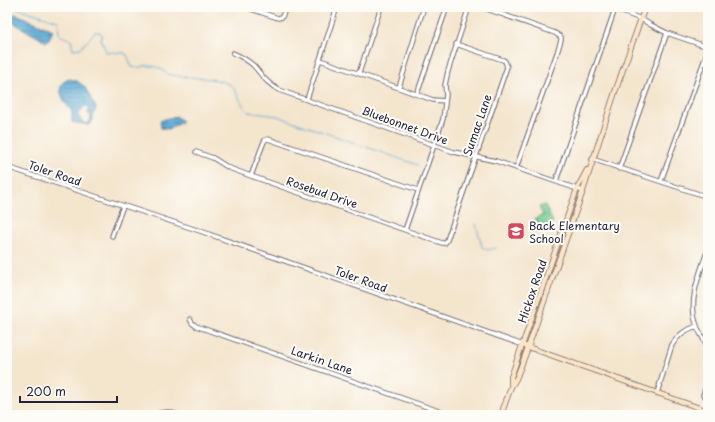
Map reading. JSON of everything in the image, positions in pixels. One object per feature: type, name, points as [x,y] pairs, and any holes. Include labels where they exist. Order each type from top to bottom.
[{"type":"street","points":[[245,7],[278,18],[282,17],[286,7]]},
{"type":"street","points":[[307,99],[337,7]]},
{"type":"street","points":[[359,73],[381,7]]},
{"type":"street","points":[[399,87],[424,7]]},
{"type":"street","points":[[417,94],[446,7]]},
{"type":"street","points":[[405,230],[443,119],[445,85],[448,71],[469,7]]},
{"type":"street","points":[[481,7],[556,33],[561,37],[557,53],[516,168]]},
{"type":"street","points":[[608,7],[641,19],[667,33],[708,49],[661,182]]},
{"type":"street","name":"Hickox Road","points":[[511,387],[511,378],[522,345],[552,268],[558,262],[645,7]]},
{"type":"street","points":[[556,181],[615,9]]},
{"type":"street","points":[[620,169],[667,33]]},
{"type":"street","name":"Sumac Lane","points":[[445,243],[507,67],[505,61],[503,60],[456,44]]},
{"type":"street","name":"Bluebonnet Drive","points":[[233,53],[252,65],[265,81],[272,86],[435,145],[475,157],[496,161],[583,191]]},
{"type":"street","points":[[320,60],[417,94],[439,101],[445,101]]},
{"type":"street","points":[[251,176],[265,140],[270,139],[418,190]]},
{"type":"street","name":"Rosebud Drive","points":[[196,152],[213,158],[229,168],[445,243]]},
{"type":"street","points":[[592,159],[706,196],[708,185]]},
{"type":"street","name":"Hickox Road","points":[[501,415],[528,347],[564,227],[578,189],[592,159]]},
{"type":"street","name":"Toler Road","points":[[7,167],[200,231],[708,411]]},
{"type":"street","points":[[112,236],[123,206]]},
{"type":"street","points":[[558,262],[557,259],[567,232],[564,227]]},
{"type":"street","points":[[708,248],[694,292],[697,326],[708,348]]},
{"type":"street","name":"Larkin Lane","points":[[190,319],[196,326],[450,415]]},
{"type":"street","points":[[657,393],[672,345],[682,332],[697,326]]},
{"type":"street","points":[[703,395],[708,381]]},
{"type":"street","points":[[159,413],[168,412],[178,415]]},
{"type":"green space","points":[[545,205],[553,222],[538,230],[535,219],[543,215],[539,207]]},
{"type":"water","points":[[16,14],[53,30],[49,40],[46,42],[7,19],[10,15]]},
{"type":"water","points":[[70,79],[77,81],[85,87],[96,108],[91,123],[88,125],[72,122],[72,112],[66,104],[60,89],[66,81]],"holes":[[[84,106],[89,107],[88,114],[91,114],[90,122],[86,124],[78,116]]]},
{"type":"water","points":[[176,116],[182,122],[169,129],[161,128],[160,121]]},
{"type":"waterway","points":[[14,7],[58,21],[59,35],[71,40],[73,49],[81,48],[95,32],[100,32],[106,52],[124,53],[127,55],[132,67],[154,66],[171,75],[209,79],[229,84],[232,86],[248,112],[277,116],[418,165]]},
{"type":"waterway","points":[[476,224],[482,247],[488,250],[496,248]]},
{"type":"place","name":"Back Elementary School","points":[[516,231]]}]
